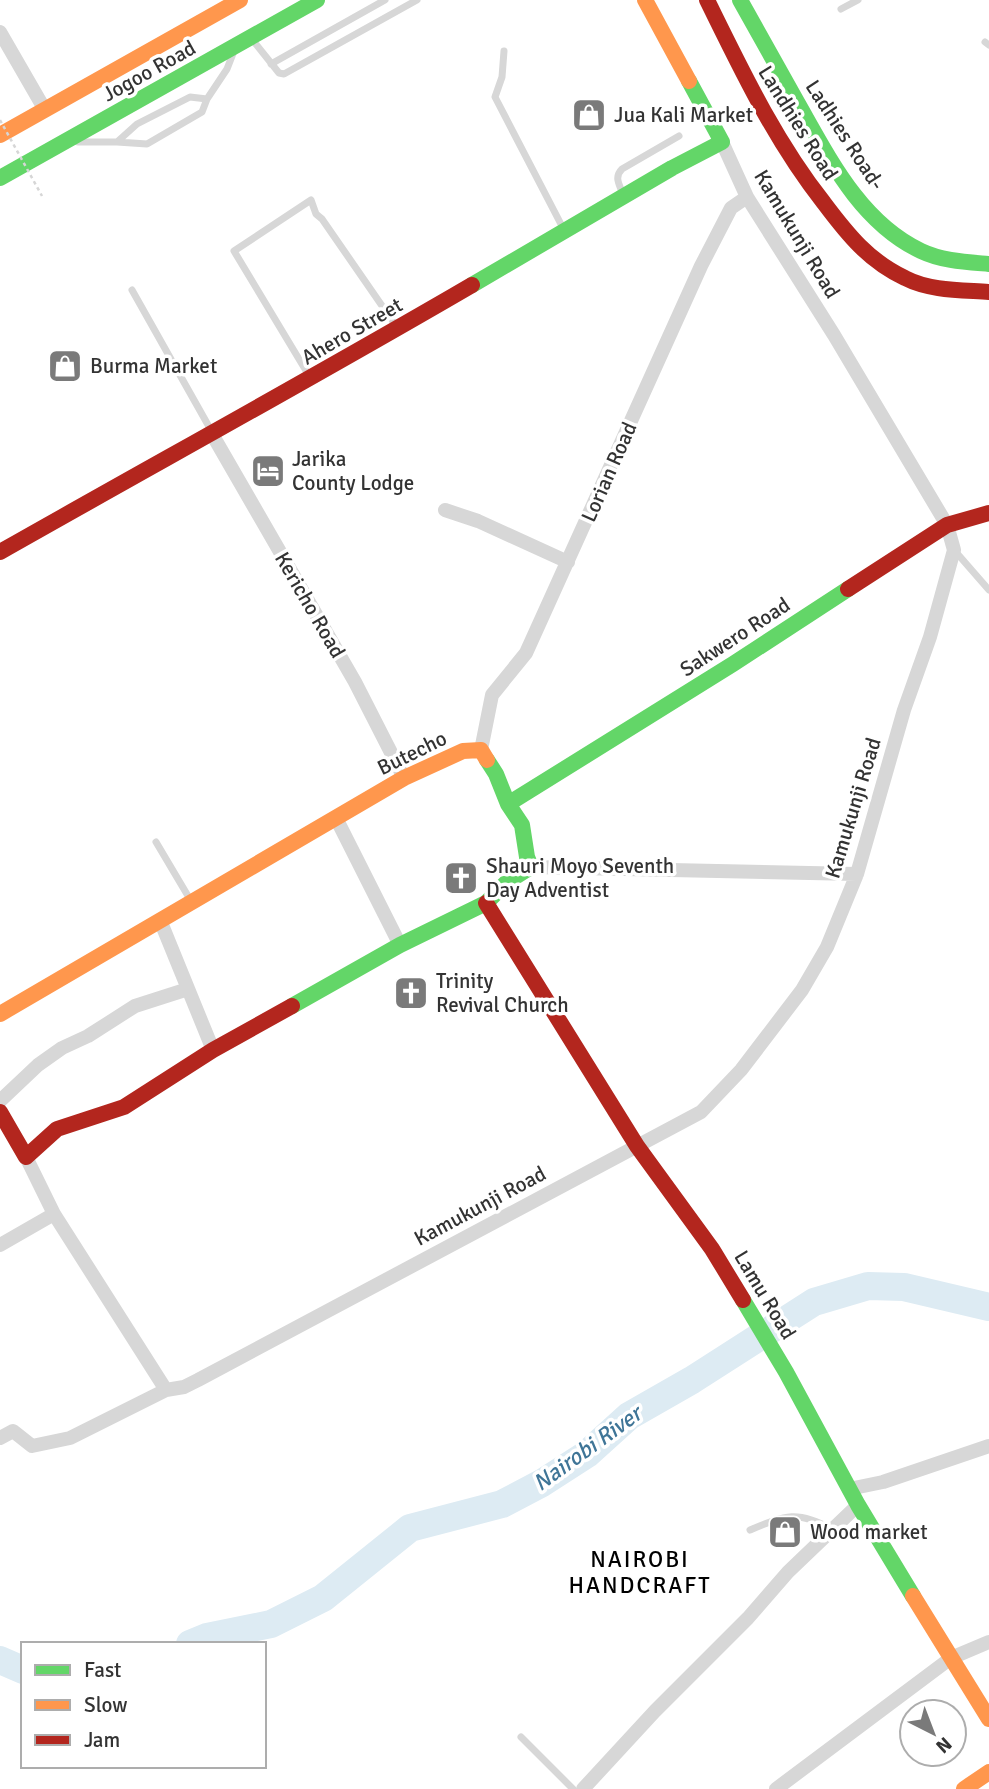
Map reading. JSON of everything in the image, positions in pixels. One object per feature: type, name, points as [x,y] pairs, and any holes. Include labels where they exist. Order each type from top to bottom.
[{"type":"street","name":"Jogoo Road","points":[[0,135],[240,0]]},
{"type":"street","name":"Jogoo Road","points":[[0,178],[317,0]]},
{"type":"street","name":"Kamukunji Road","points":[[0,1438],[13,1432],[32,1446],[70,1438],[166,1390],[184,1387],[701,1112],[741,1069],[802,990],[827,947],[857,874],[954,550],[947,525],[834,335],[747,197],[722,142],[645,0]]},
{"type":"street","name":"Landhies Road","points":[[707,0],[754,96],[796,168],[855,243],[874,259],[906,279],[933,287],[989,292]]},
{"type":"street","name":"Ladhies Road-","points":[[740,0],[827,154],[872,216],[893,235],[921,251],[947,260],[989,264]]},
{"type":"street","points":[[0,32],[45,110]]},
{"type":"street","name":"Ahero Street","points":[[0,552],[311,379],[564,230],[722,142]]},
{"type":"street","name":"Lorian Road","points":[[481,750],[492,695],[526,653],[701,266],[731,208],[747,197]]},
{"type":"street","name":"Kericho Road","points":[[212,433],[355,682],[404,778]]},
{"type":"street","points":[[445,510],[478,521],[568,562]]},
{"type":"street","name":"Sakwero Road","points":[[508,804],[733,664],[947,525],[989,513]]},
{"type":"street","name":"Butecho","points":[[0,1014],[404,778],[463,751],[481,750],[496,774],[508,804],[522,825],[531,867]]},
{"type":"street","points":[[336,818],[400,945]]},
{"type":"street","points":[[26,1157],[57,1129],[124,1107],[213,1050],[400,945],[486,903],[507,882],[531,867],[857,874]]},
{"type":"street","name":"Lamu Road","points":[[486,903],[637,1146],[712,1248],[786,1372],[849,1489],[989,1720]]},
{"type":"street","points":[[160,920],[213,1050]]},
{"type":"street","points":[[0,1101],[38,1065],[62,1048],[88,1036],[135,1006],[188,989]]},
{"type":"street","points":[[0,1112],[54,1214],[166,1390]]},
{"type":"street","points":[[0,1245],[54,1214]]},
{"type":"street","points":[[849,1489],[883,1482],[989,1446]]},
{"type":"street","points":[[583,1789],[655,1711],[748,1618],[788,1572],[859,1505]]},
{"type":"street","points":[[776,1789],[951,1658],[989,1642]]},
{"type":"street","points":[[964,1789],[989,1772]]},
{"type":"lane","points":[[271,64],[385,0]]},
{"type":"lane","points":[[251,38],[279,73],[284,74],[417,0]]},
{"type":"lane","points":[[841,9],[858,0]]},
{"type":"lane","points":[[66,142],[147,144],[202,111],[227,69],[235,47]]},
{"type":"lane","points":[[504,51],[502,77],[495,97],[498,106],[564,230]]},
{"type":"lane","points":[[117,142],[137,124],[190,97],[207,99]]},
{"type":"lane","points":[[624,196],[617,181],[622,169],[679,135]]},
{"type":"lane","points":[[311,379],[234,251],[311,200],[316,214],[398,329]]},
{"type":"lane","points":[[131,289],[212,433]]},
{"type":"lane","points":[[954,550],[989,590]]},
{"type":"lane","points":[[156,842],[192,902]]},
{"type":"lane","points":[[750,1530],[786,1516],[802,1516],[833,1530]]},
{"type":"lane","points":[[521,1737],[573,1789]]},
{"type":"path","points":[[0,120],[42,196]]},
{"type":"waterway","name":"Nairobi River","points":[[195,1642],[271,1624],[323,1598],[410,1528],[502,1504],[542,1483],[587,1454],[629,1416],[692,1380],[814,1302],[868,1286],[904,1287],[989,1307]]},
{"type":"waterway","name":"Nairobi River","points":[[0,1660],[21,1669]]},
{"type":"traffic: fast","points":[[0,178],[317,0]]},
{"type":"traffic: fast","points":[[740,0],[821,145],[863,206],[899,239],[921,251],[946,259],[989,264]]},
{"type":"traffic: fast","points":[[472,285],[672,168],[722,142],[689,81]]},
{"type":"traffic: fast","points":[[508,804],[848,589]]},
{"type":"traffic: fast","points":[[292,1006],[400,945],[486,903],[507,882],[531,867],[522,825],[508,804],[487,760]]},
{"type":"traffic: fast","points":[[743,1300],[786,1372],[858,1505],[913,1596]]},
{"type":"traffic: slow","points":[[0,135],[240,0]]},
{"type":"traffic: slow","points":[[645,0],[689,81]]},
{"type":"traffic: slow","points":[[0,1014],[404,778],[463,751],[481,750],[487,760]]},
{"type":"traffic: slow","points":[[913,1596],[989,1719]]},
{"type":"traffic: slow","points":[[964,1789],[989,1772]]},
{"type":"traffic: jam","points":[[707,0],[760,105],[790,155],[833,215],[860,246],[881,264],[915,282],[946,289],[989,292]]},
{"type":"traffic: jam","points":[[0,552],[472,285]]},
{"type":"traffic: jam","points":[[848,589],[947,525],[989,513]]},
{"type":"traffic: jam","points":[[486,903],[637,1146],[712,1249],[743,1300]]},
{"type":"traffic: jam","points":[[0,1112],[26,1157],[57,1129],[124,1107],[213,1050],[292,1006]]},
{"type":"place","name":"Jua Kali Market","points":[[589,115]]},
{"type":"place","name":"Burma Market","points":[[65,366]]},
{"type":"place","name":"Jarika County Lodge","points":[[268,471]]},
{"type":"place","name":"Shauri Moyo Seventh Day Adventist","points":[[461,878]]},
{"type":"place","name":"Trinity Revival Church","points":[[411,993]]},
{"type":"place","name":"Wood market","points":[[785,1532]]},
{"type":"district","name":"NAIROBI HANDCRAFT","points":[[640,1572]]}]
